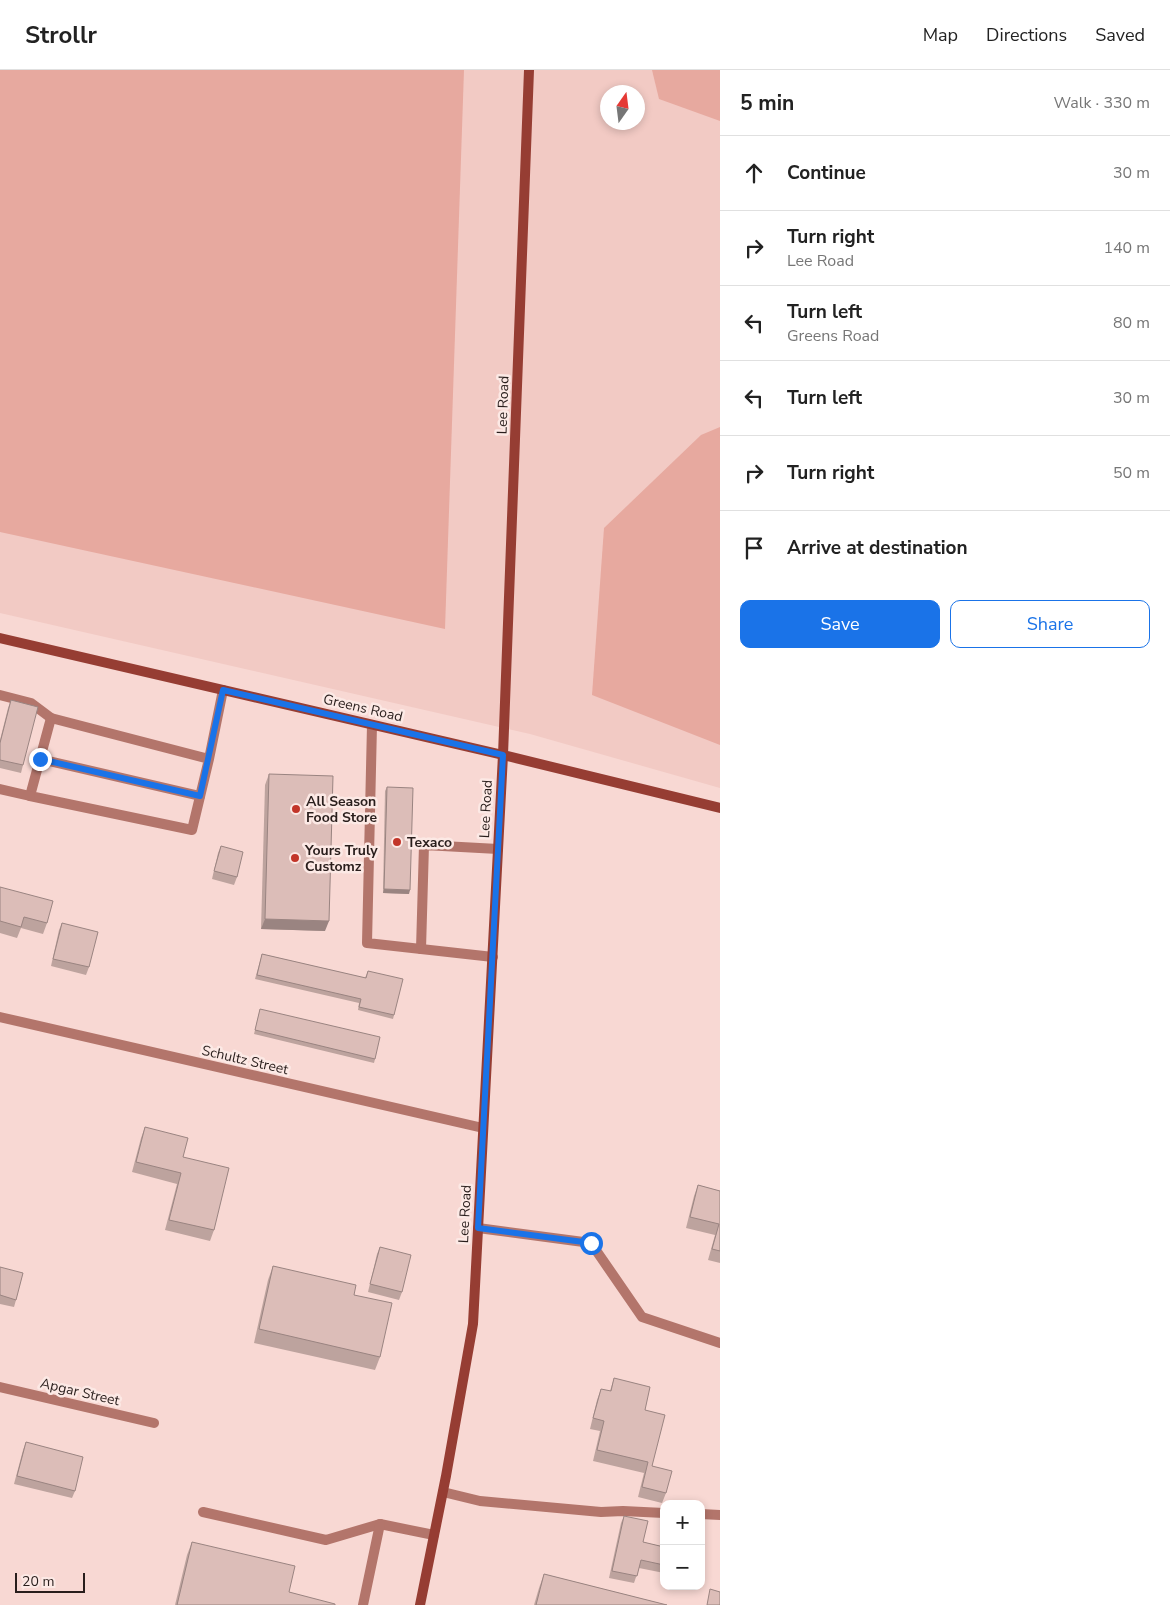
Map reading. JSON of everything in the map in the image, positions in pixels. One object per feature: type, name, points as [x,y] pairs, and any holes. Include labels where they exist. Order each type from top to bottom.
[{"type":"main road","name":"Lee Road","points":[[420,1605],[443,1492],[473,1324],[503,755],[529,70]]},
{"type":"main road","name":"Greens Road","points":[[0,639],[503,755],[720,808]]},
{"type":"street","points":[[0,789],[192,830],[223,690]]},
{"type":"street","points":[[0,695],[31,703],[51,718],[209,758]]},
{"type":"street","points":[[30,796],[51,718]]},
{"type":"street","points":[[372,725],[366,943],[493,957]]},
{"type":"street","points":[[40,759],[200,796]]},
{"type":"street","points":[[421,949],[424,845],[498,849]]},
{"type":"street","name":"Schultz Street","points":[[0,1018],[483,1128]]},
{"type":"street","points":[[478,1228],[591,1243],[642,1317],[720,1343]]},
{"type":"street","name":"Apgar Street","points":[[0,1387],[154,1423]]},
{"type":"street","points":[[443,1492],[480,1501],[592,1512],[660,1513]]},
{"type":"street","points":[[203,1512],[326,1540],[380,1524],[434,1535]]},
{"type":"street","points":[[705,1514],[720,1515]]},
{"type":"street","points":[[363,1605],[380,1524]]},
{"type":"shaded area","points":[[0,70],[720,70],[720,788],[530,734],[0,613]]},
{"type":"shaded area","points":[[0,70],[464,70],[445,629],[0,532]]},
{"type":"shaded area","points":[[652,70],[720,70],[720,121],[659,99]]},
{"type":"shaded area","points":[[720,427],[720,745],[592,695],[604,528],[701,435]]},
{"type":"building","points":[[11,700],[38,707],[23,765],[0,760],[0,743]]},
{"type":"building","points":[[269,774],[333,776],[329,921],[265,919]]},
{"type":"building","name":"Texaco","points":[[387,787],[413,788],[410,890],[384,889]]},
{"type":"building","points":[[221,846],[243,852],[237,877],[214,871]]},
{"type":"building","points":[[0,887],[53,901],[47,923],[24,917],[21,927],[0,921]]},
{"type":"building","points":[[62,923],[98,932],[89,967],[53,959]]},
{"type":"building","points":[[262,954],[366,978],[368,971],[403,979],[394,1015],[359,1007],[361,999],[257,975]]},
{"type":"building","points":[[260,1009],[380,1037],[375,1059],[255,1030]]},
{"type":"building","points":[[145,1127],[188,1138],[183,1157],[229,1168],[214,1230],[169,1220],[181,1173],[136,1162]]},
{"type":"building","points":[[698,1185],[720,1191],[720,1251],[712,1249],[719,1224],[690,1217]]},
{"type":"building","points":[[380,1247],[411,1255],[402,1292],[370,1284]]},
{"type":"building","points":[[273,1266],[356,1285],[354,1295],[392,1303],[380,1357],[259,1329]]},
{"type":"building","points":[[0,1267],[23,1273],[16,1300],[0,1295]]},
{"type":"building","points":[[614,1378],[650,1387],[645,1410],[665,1415],[652,1466],[672,1471],[666,1493],[642,1487],[648,1462],[597,1450],[604,1421],[593,1418],[601,1389],[611,1391]]},
{"type":"building","points":[[26,1442],[83,1457],[75,1491],[17,1476]]},
{"type":"building","points":[[624,1516],[648,1521],[643,1542],[660,1546],[660,1564],[641,1560],[637,1576],[612,1571]]},
{"type":"building","points":[[192,1542],[295,1566],[289,1592],[335,1605],[177,1605]]},
{"type":"building","points":[[544,1574],[667,1605],[536,1605]]},
{"type":"building","points":[[710,1589],[720,1592],[720,1605],[707,1605]]},
{"type":"place","name":"All Season Food Store","points":[[296,809]]},
{"type":"place","name":"Texaco","points":[[397,842]]},
{"type":"place","name":"Yours Truly Customz","points":[[295,858]]},
{"type":"route","points":[[40,759],[200,796],[223,690],[503,755],[478,1228],[591,1243]]}]
